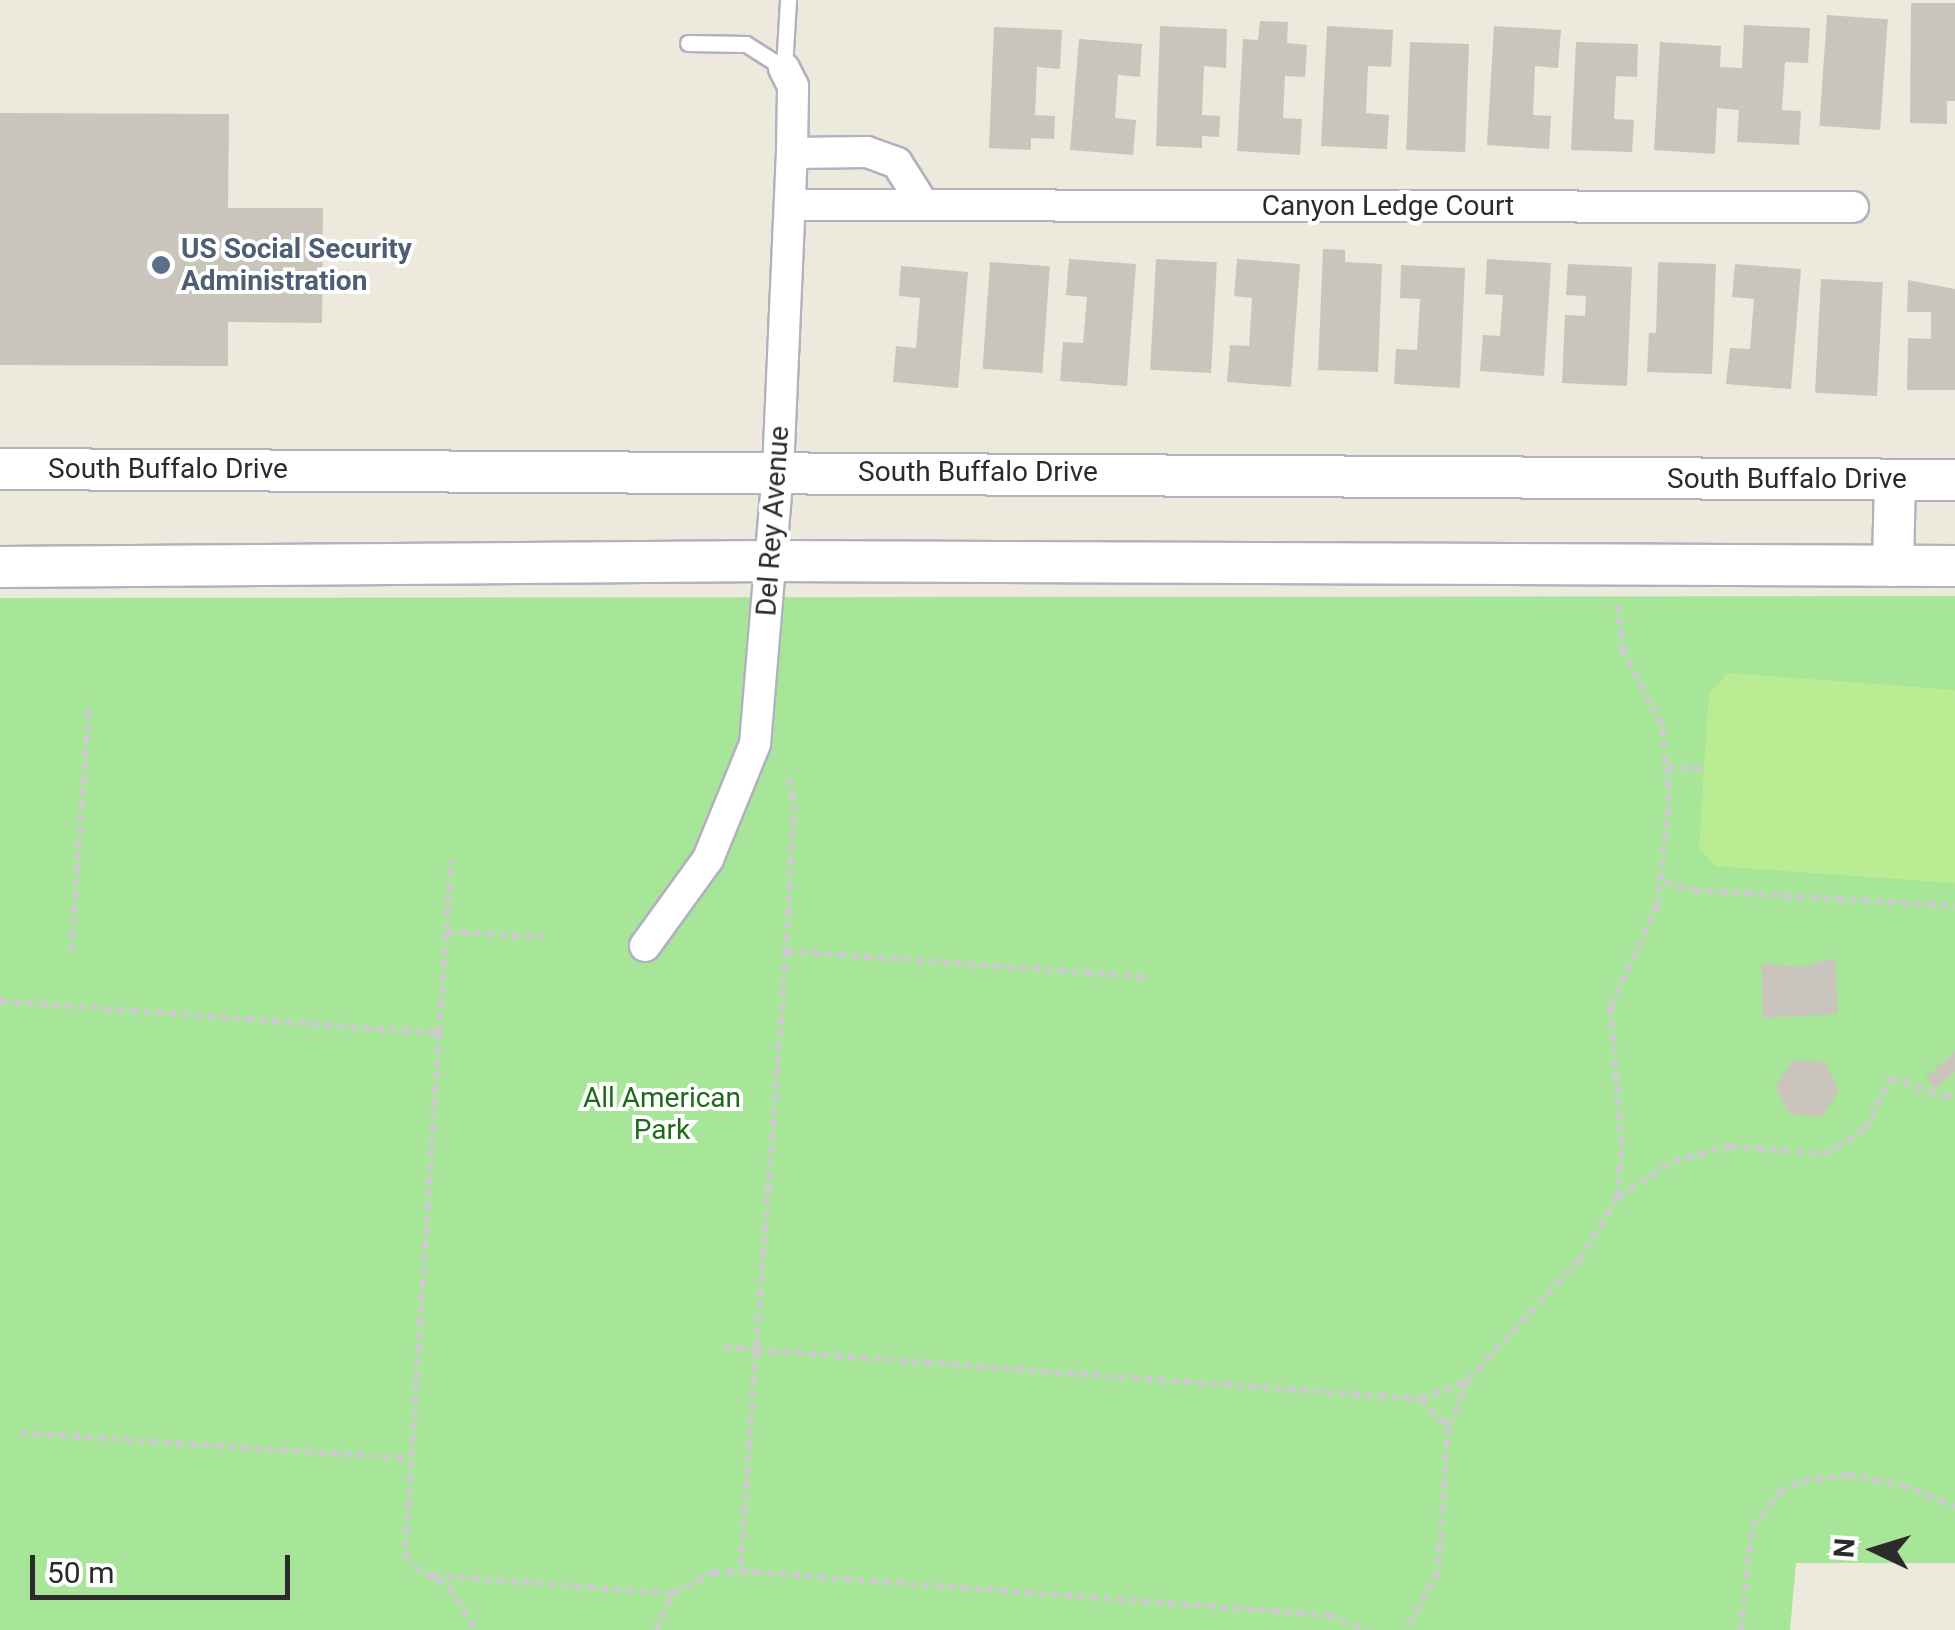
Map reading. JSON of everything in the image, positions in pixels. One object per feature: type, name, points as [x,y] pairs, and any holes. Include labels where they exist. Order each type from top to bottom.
[{"type":"main road","name":"South Buffalo Drive","points":[[0,469],[1955,480]]},
{"type":"main road","points":[[1893,566],[1895,480]]},
{"type":"main road","points":[[0,567],[769,561],[1955,566]]},
{"type":"street","name":"Del Rey Avenue","points":[[645,946],[708,859],[738,798],[756,744],[778,471],[790,205],[793,86],[784,68]]},
{"type":"street","points":[[792,152],[867,152],[897,163],[923,204]]},
{"type":"street","name":"Canyon Ledge Court","points":[[790,205],[1853,207]]},
{"type":"lane","points":[[688,43],[746,44],[784,68],[788,0]]},
{"type":"path","points":[[1617,588],[1616,628],[1662,725],[1668,767],[1664,880],[1610,1006],[1621,1130],[1617,1198]]},
{"type":"path","points":[[71,951],[89,704]]},
{"type":"path","points":[[1668,767],[1701,770]]},
{"type":"path","points":[[740,1570],[786,951],[794,804],[789,779]]},
{"type":"path","points":[[451,861],[405,1555],[450,1587],[475,1630]]},
{"type":"path","points":[[1664,880],[1693,890],[1955,906]]},
{"type":"path","points":[[447,932],[542,937]]},
{"type":"path","points":[[786,951],[1150,976]]},
{"type":"path","points":[[0,1001],[439,1033]]},
{"type":"path","points":[[1406,1630],[1438,1572],[1448,1426],[1468,1380],[1579,1260],[1617,1198],[1673,1161],[1698,1152],[1755,1144],[1824,1154],[1865,1129],[1891,1078],[1945,1097],[1955,1094]]},
{"type":"path","points":[[724,1347],[1420,1399],[1468,1380]]},
{"type":"path","points":[[1420,1399],[1448,1426]]},
{"type":"path","points":[[20,1433],[410,1458]]},
{"type":"path","points":[[1741,1630],[1752,1528],[1780,1492],[1802,1481],[1848,1475],[1902,1485],[1955,1506]]},
{"type":"path","points":[[431,1575],[673,1594],[713,1572],[740,1570],[1328,1615],[1366,1630]]},
{"type":"path","points":[[656,1630],[673,1594]]},
{"type":"green space","name":"All American Park","points":[[1955,596],[1955,1563],[1796,1563],[1790,1630],[0,1630],[0,598]]},
{"type":"green space","points":[[1728,673],[1955,690],[1955,883],[1715,866],[1699,848],[1709,693]]},
{"type":"building","points":[[1911,3],[1955,3],[1955,101],[1947,101],[1947,124],[1910,123]]},
{"type":"building","points":[[1827,15],[1888,19],[1880,130],[1819,126]]},
{"type":"building","points":[[1260,21],[1288,22],[1287,43],[1307,45],[1305,77],[1285,76],[1283,118],[1302,119],[1300,155],[1237,151],[1243,39],[1258,40]]},
{"type":"building","points":[[1744,25],[1810,28],[1808,63],[1785,62],[1782,110],[1801,111],[1799,145],[1737,142],[1739,110],[1717,108],[1715,154],[1654,150],[1660,42],[1721,46],[1720,67],[1742,68]]},
{"type":"building","points":[[1160,26],[1227,29],[1226,68],[1204,66],[1202,115],[1220,116],[1219,137],[1202,136],[1202,148],[1156,146]]},
{"type":"building","points":[[1327,26],[1393,30],[1391,67],[1368,66],[1366,113],[1389,115],[1387,149],[1321,146]]},
{"type":"building","points":[[1494,26],[1561,30],[1558,68],[1535,66],[1533,115],[1551,116],[1549,149],[1487,145]]},
{"type":"building","points":[[994,27],[1062,30],[1060,69],[1037,67],[1035,115],[1055,116],[1054,139],[1031,138],[1031,150],[989,148]]},
{"type":"building","points":[[1079,39],[1142,44],[1140,77],[1118,75],[1115,118],[1136,120],[1133,155],[1070,150]]},
{"type":"building","points":[[1410,42],[1469,44],[1465,152],[1406,150]]},
{"type":"building","points":[[1576,42],[1638,44],[1637,77],[1616,76],[1614,119],[1634,120],[1632,152],[1571,150]]},
{"type":"building","name":"US Social Security Administration","points":[[0,113],[229,114],[228,208],[323,208],[322,323],[228,322],[228,366],[0,365]]},
{"type":"building","points":[[1323,249],[1345,250],[1345,262],[1382,264],[1378,372],[1318,370]]},
{"type":"building","points":[[1069,259],[1136,264],[1127,386],[1060,381],[1063,342],[1083,343],[1087,297],[1066,295]]},
{"type":"building","points":[[1156,259],[1217,262],[1211,373],[1150,370]]},
{"type":"building","points":[[1237,259],[1300,264],[1291,387],[1227,382],[1230,345],[1249,346],[1252,298],[1234,296]]},
{"type":"building","points":[[1487,259],[1551,263],[1544,376],[1480,371],[1483,335],[1500,336],[1503,295],[1485,294]]},
{"type":"building","points":[[990,262],[1050,266],[1042,373],[983,369]]},
{"type":"building","points":[[1658,262],[1716,264],[1712,374],[1647,372],[1649,333],[1656,333]]},
{"type":"building","points":[[1568,264],[1632,267],[1627,386],[1562,383],[1565,315],[1585,316],[1586,296],[1566,295]]},
{"type":"building","points":[[1735,264],[1801,269],[1791,389],[1726,384],[1730,348],[1750,349],[1754,299],[1732,297]]},
{"type":"building","points":[[1401,265],[1465,268],[1460,388],[1394,384],[1396,349],[1417,350],[1420,299],[1400,298]]},
{"type":"building","points":[[901,266],[968,272],[958,388],[893,382],[896,346],[916,348],[920,298],[899,296]]},
{"type":"building","points":[[1821,279],[1883,282],[1877,396],[1815,393]]},
{"type":"building","points":[[1908,280],[1955,289],[1955,390],[1907,390],[1908,338],[1931,339],[1931,312],[1907,312]]},
{"type":"building","points":[[1835,958],[1838,1014],[1763,1018],[1761,963],[1800,967]]},
{"type":"building","points":[[1955,1051],[1955,1072],[1935,1089],[1925,1078]]},
{"type":"building","points":[[1793,1060],[1825,1062],[1839,1091],[1821,1117],[1789,1114],[1775,1087]]},
{"type":"place","name":"US Social Security Administration","points":[[161,265]]}]
